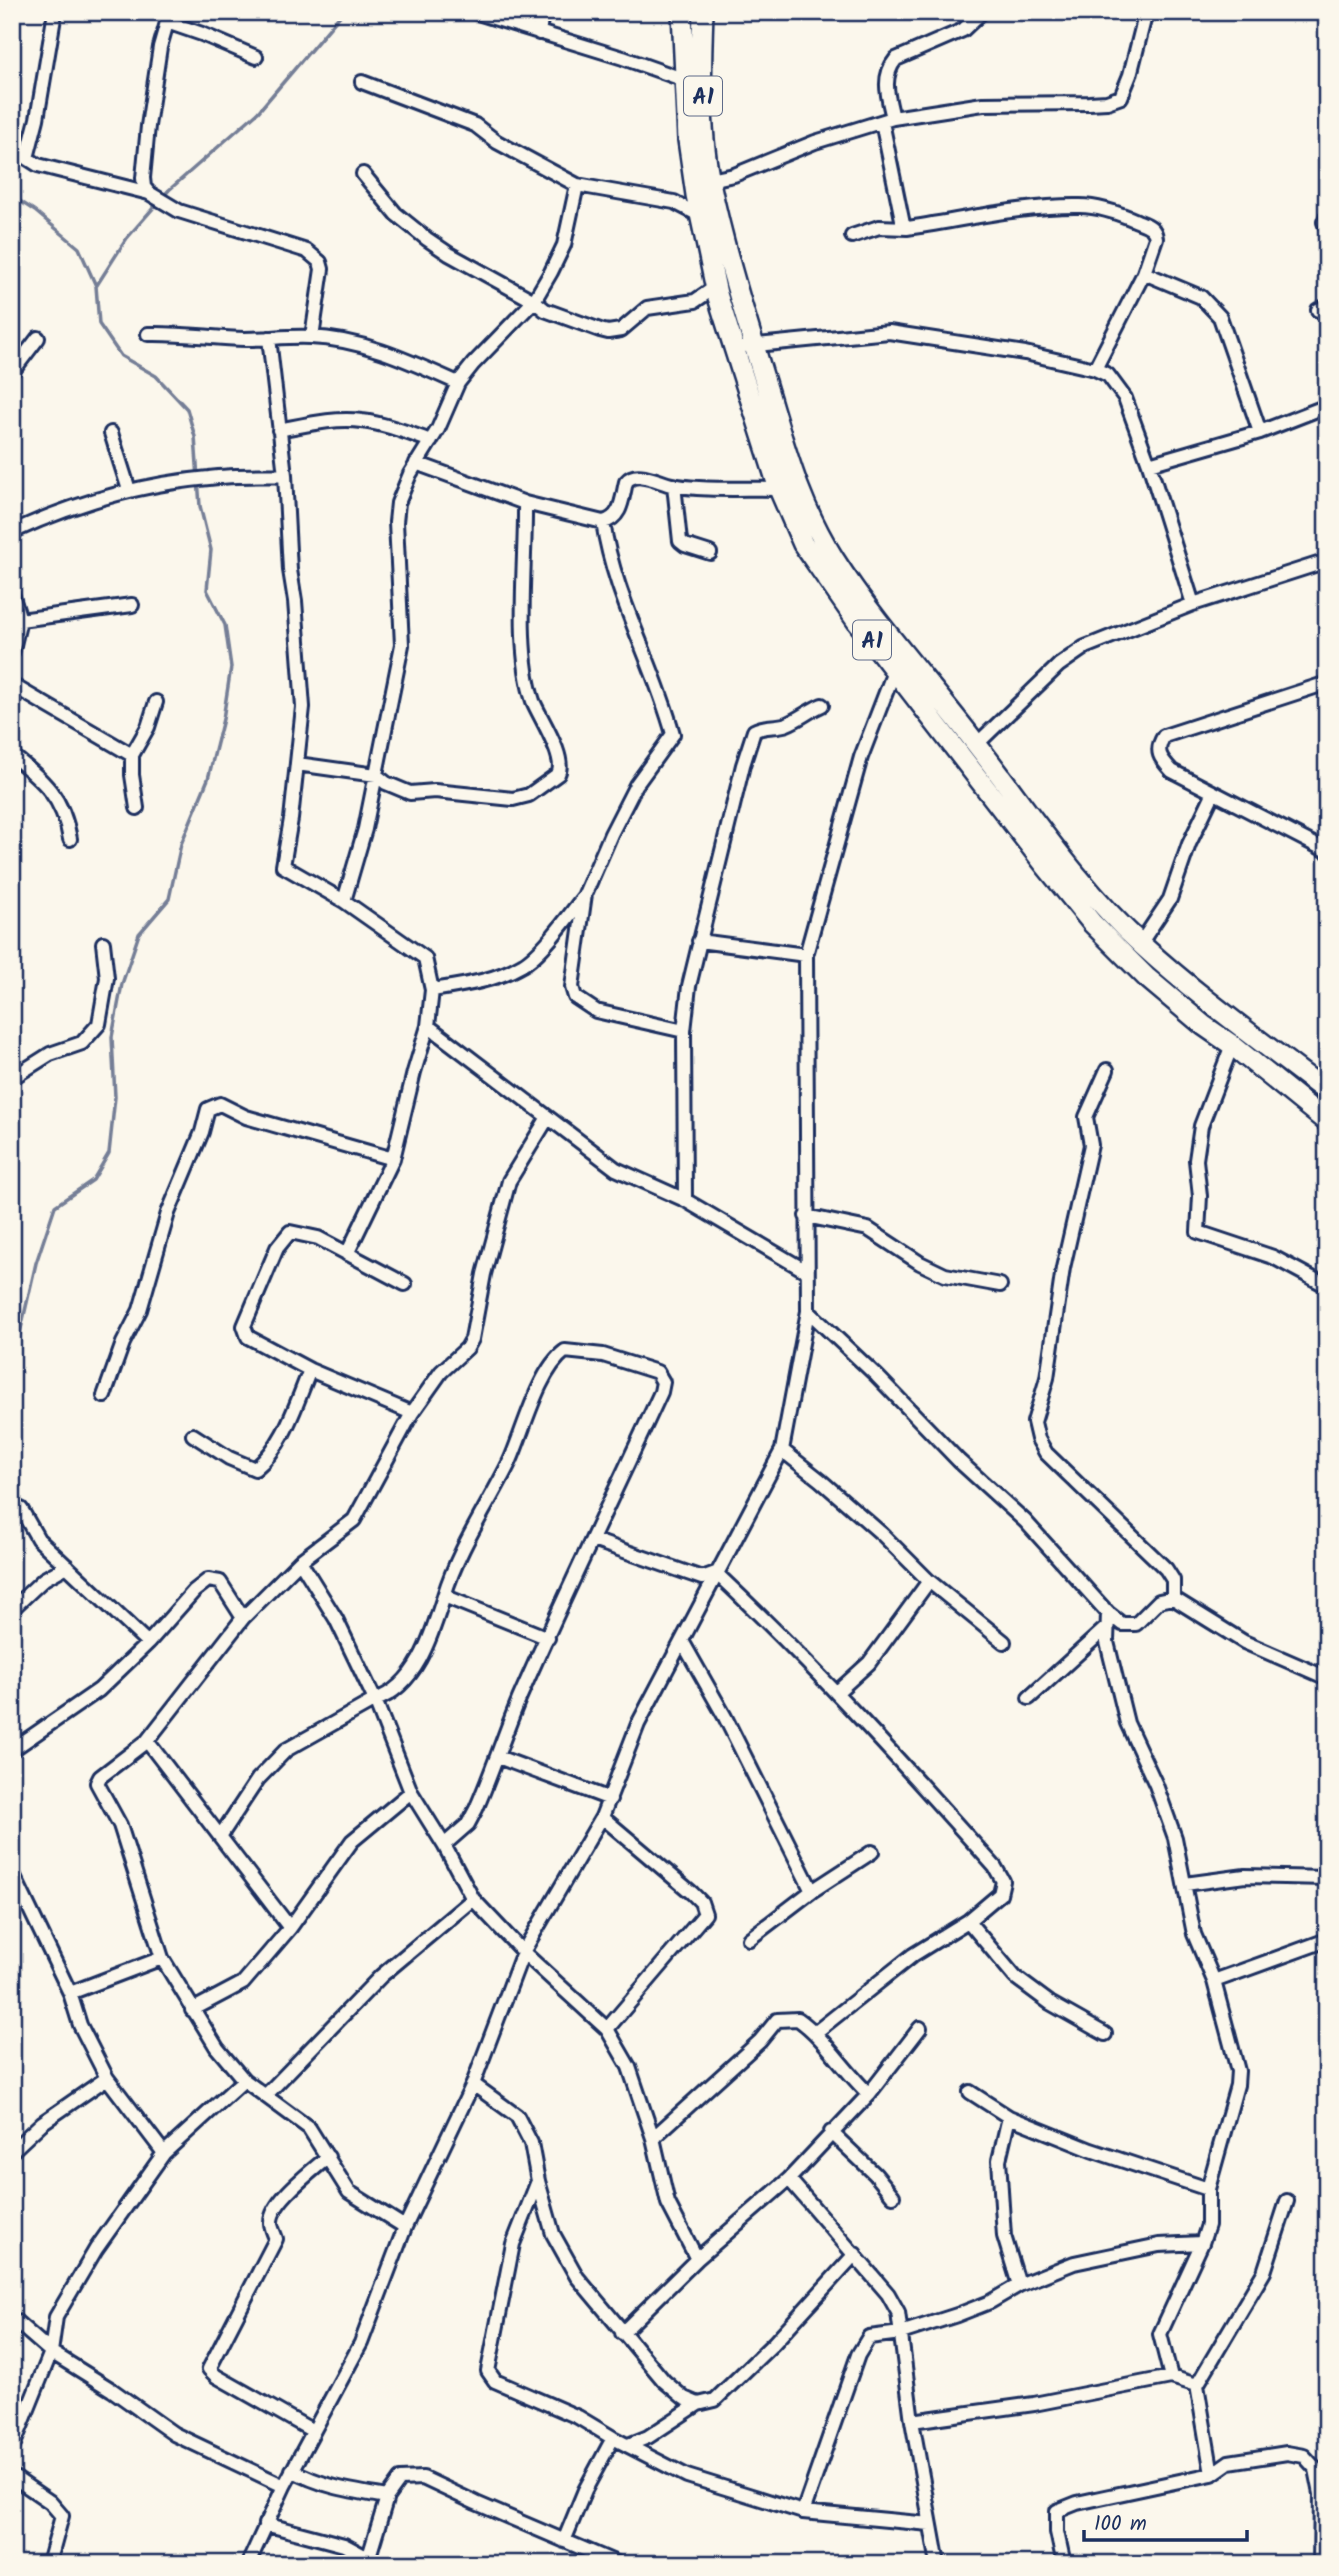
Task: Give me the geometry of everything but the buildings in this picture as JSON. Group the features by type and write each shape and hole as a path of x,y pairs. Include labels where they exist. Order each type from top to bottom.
{"highway":[{"name":"A1","path":"682,12 688,140 696,195 703,217 717,294 744,346 796,484 834,559 1062,859 1140,944 1206,1000 1327,1092"},
{"name":"A1","path":"703,12 701,52 710,180 744,346 779,489 809,554 841,600 1092,923 1146,977 1203,1026 1233,1045 1327,1122"}],"street":[{"path":"55,12 37,119 27,158 38,165 153,196"},
{"path":"474,12 685,80"},
{"path":"539,33 542,12"},
{"path":"907,228 903,224 891,175 886,89 892,63 963,30 982,12"},
{"path":"710,180 734,175 815,142 888,120 983,104 1098,102 1121,97 1130,75 1146,12"},
{"path":"256,57 168,17 153,86 144,187 172,208 300,248 320,262 322,269 312,337"},
{"path":"362,82 475,125 497,142 577,185 674,202 703,217"},
{"path":"363,174 396,214 449,254 534,301 545,310 600,330 621,330 647,308 695,301 714,288 717,294"},
{"path":"344,901 365,829 402,645 396,522 398,503 458,383 472,364 534,301 564,245 577,185"},
{"path":"852,236 879,227 907,228 1035,209 1082,205 1128,217 1151,227 1156,238 1144,273 1095,369"},
{"path":"1327,216 1324,222 1327,228"},
{"path":"1144,273 1200,298 1220,317 1260,432"},
{"path":"744,346 889,332 1025,353 1095,369 1108,375 1125,398 1149,464 1193,604"},
{"path":"148,334 182,333 244,339 312,337 370,347 458,383"},
{"path":"12,372 38,338"},
{"path":"269,338 285,475 290,570 303,707 283,866 344,901 425,958 432,990 428,1026 393,1160 347,1254"},
{"path":"1149,464 1260,432 1327,406"},
{"path":"279,430 317,423 359,420 386,425 431,441"},
{"path":"111,433 129,490"},
{"path":"416,463 525,503 603,522 611,520 620,511 629,478 636,475 674,485 779,489"},
{"path":"12,532 55,512 129,490 211,477 285,475"},
{"path":"674,485 680,541 710,553"},
{"path":"297,764 376,775 386,783 410,793 435,791 513,799 528,794 561,771 527,676 524,630 525,503"},
{"path":"432,990 482,982 524,964 560,927 585,894 636,785 673,734 627,612 607,549 603,522"},
{"path":"977,744 1059,665 1085,647 1193,604 1327,561"},
{"path":"12,594 20,620 12,653"},
{"path":"20,620 132,605"},
{"path":"248,2564 292,2470 361,2343 405,2227 473,2084 523,1952 602,1817 638,1724 782,1450 808,1311 806,955 861,757 895,669"},
{"path":"1327,683 1164,736 1158,745 1159,757 1172,771 1327,851"},
{"path":"12,685 132,755"},
{"path":"136,808 132,755 148,727 156,702"},
{"path":"685,1200 684,1031 688,986 750,737 760,728 775,728 789,723 822,705"},
{"path":"12,755 50,788 66,819 70,839"},
{"path":"1140,944 1170,899 1189,844 1213,794"},
{"path":"585,894 572,987 575,997 596,1011 684,1031"},
{"path":"699,940 806,955"},
{"path":"12,1078 50,1054 82,1043 99,1024 107,978 103,943"},
{"path":"428,1026 616,1170 685,1200 806,1271"},
{"path":"1233,1045 1201,1126 1196,1160 1200,1196 1198,1232 1273,1257 1327,1286"},
{"path":"1107,1070 1086,1117 1091,1145 1063,1268 1047,1378 1034,1422 1038,1439 1046,1453 1166,1569 1173,1580 1173,1598"},
{"path":"104,1396 123,1343 140,1310 168,1213 202,1132 208,1109 220,1104 246,1117 393,1160"},
{"path":"405,2227 349,2192 309,2129 244,2080 217,2048 162,1958 120,1825 97,1783 100,1777 146,1741 243,1618 300,1561 354,1520 412,1413 441,1373 467,1348 472,1339 484,1274 509,1181 547,1119"},
{"path":"806,1216 868,1229 920,1263 945,1275 1000,1285"},
{"path":"405,1284 318,1238 290,1232 277,1248 244,1326 248,1337 310,1370 412,1413"},
{"path":"808,1311 877,1376 959,1461 1026,1521 1108,1613 1122,1624 1136,1624 1159,1601 1173,1598 1244,1642 1327,1678"},
{"path":"220,1836 258,1779 286,1750 388,1695 408,1675 428,1644 453,1567 510,1460 541,1384 560,1356 565,1352 603,1355 657,1372 663,1382 661,1392 518,1701 498,1757 468,1824 444,1845"},
{"path":"193,1435 229,1458 254,1469 267,1459 279,1443 310,1370"},
{"path":"782,1450 883,1535 929,1581 1004,1642"},
{"path":"21,1509 38,1539 148,1643"},
{"path":"593,1540 702,1578 716,1573"},
{"path":"300,1561 336,1619 375,1700 411,1792 473,1899 523,1952 607,2029 629,2067 653,2138 668,2203 697,2259"},
{"path":"12,1608 44,1579 67,1566"},
{"path":"716,1573 778,1631 836,1693 995,1867 1003,1881 1000,1894 968,1921 913,1955 816,2032"},
{"path":"12,1750 99,1690 148,1643 194,1591 208,1580 220,1581 243,1618"},
{"path":"836,1693 869,1663 929,1581"},
{"path":"444,1596 548,1639"},
{"path":"1108,1613 1107,1642 1126,1723 1156,1785 1175,1838 1194,1934 1214,1982 1237,2071 1237,2085 1208,2189 1208,2225 1202,2244 1160,2334 1171,2377"},
{"path":"1028,1698 1107,1627"},
{"path":"682,1641 725,1717 812,1891"},
{"path":"146,1741 290,1928"},
{"path":"498,1757 610,1799"},
{"path":"192,2010 243,1983 290,1928 352,1841 411,1792"},
{"path":"602,1817 692,1893 701,1902 705,1914 607,2029"},
{"path":"749,1939 812,1891 872,1853"},
{"path":"12,1872 70,1993 80,2025 107,2078 164,2153"},
{"path":"1185,1884 1245,1876 1327,1878"},
{"path":"266,2095 380,1976 473,1899"},
{"path":"968,1921 1015,1977 1050,2003 1105,2034"},
{"path":"1214,1982 1327,1940"},
{"path":"70,1993 162,1958"},
{"path":"653,2138 760,2040 777,2020 798,2019 816,2032 849,2076 869,2094"},
{"path":"622,2333 697,2259 789,2179 869,2094 920,2028"},
{"path":"12,2151 42,2123 107,2078"},
{"path":"12,2449 51,2352 56,2317 96,2249 164,2153 244,2080"},
{"path":"473,2084 517,2116 531,2143 538,2181 553,2234 577,2277 664,2381 684,2398 698,2404"},
{"path":"970,2092 1009,2117 1091,2150 1208,2189"},
{"path":"1009,2117 999,2160 1004,2236 1019,2285"},
{"path":"831,2132 875,2174 893,2196"},
{"path":"313,2431 216,2376 209,2369 276,2239 271,2224 274,2209 306,2175 328,2157"},
{"path":"789,2179 855,2254 898,2312 912,2421 938,2564"},
{"path":"538,2181 513,2244 488,2371 495,2381 578,2417 687,2476 803,2512 930,2524"},
{"path":"1212,2474 1197,2385 1264,2272 1287,2201"},
{"path":"803,2512 858,2355 869,2337 901,2333 990,2302 1019,2285 1074,2263 1159,2245 1202,2244"},
{"path":"628,2445 649,2437 698,2404 715,2400 774,2343 855,2254"},
{"path":"12,2318 51,2352 112,2390 174,2434 284,2486"},
{"path":"912,2421 1034,2404 1171,2377 1197,2385"},
{"path":"564,2541 585,2490 613,2438"},
{"path":"1064,2564 1057,2532 1057,2511 1077,2503 1212,2474 1229,2462 1287,2453 1304,2456 1317,2469 1321,2494 1320,2564"},
{"path":"292,2470 325,2486 387,2497"},
{"path":"12,2476 50,2502 62,2516 49,2564"},
{"path":"265,2524 344,2545 367,2561 387,2497 400,2479 423,2478 619,2564"}],"waterway":[{"path":"97,285 127,238 169,190 258,112 343,12"},
{"path":"12,196 35,211 79,248 96,286 99,324 121,356 156,376 187,409 195,437 200,506 211,550 207,590 225,625 231,667 223,719 208,779 181,844 169,899 139,934 122,984 112,1037 115,1097 109,1153 93,1180 55,1206 36,1263 20,1333 12,1352"}]}
